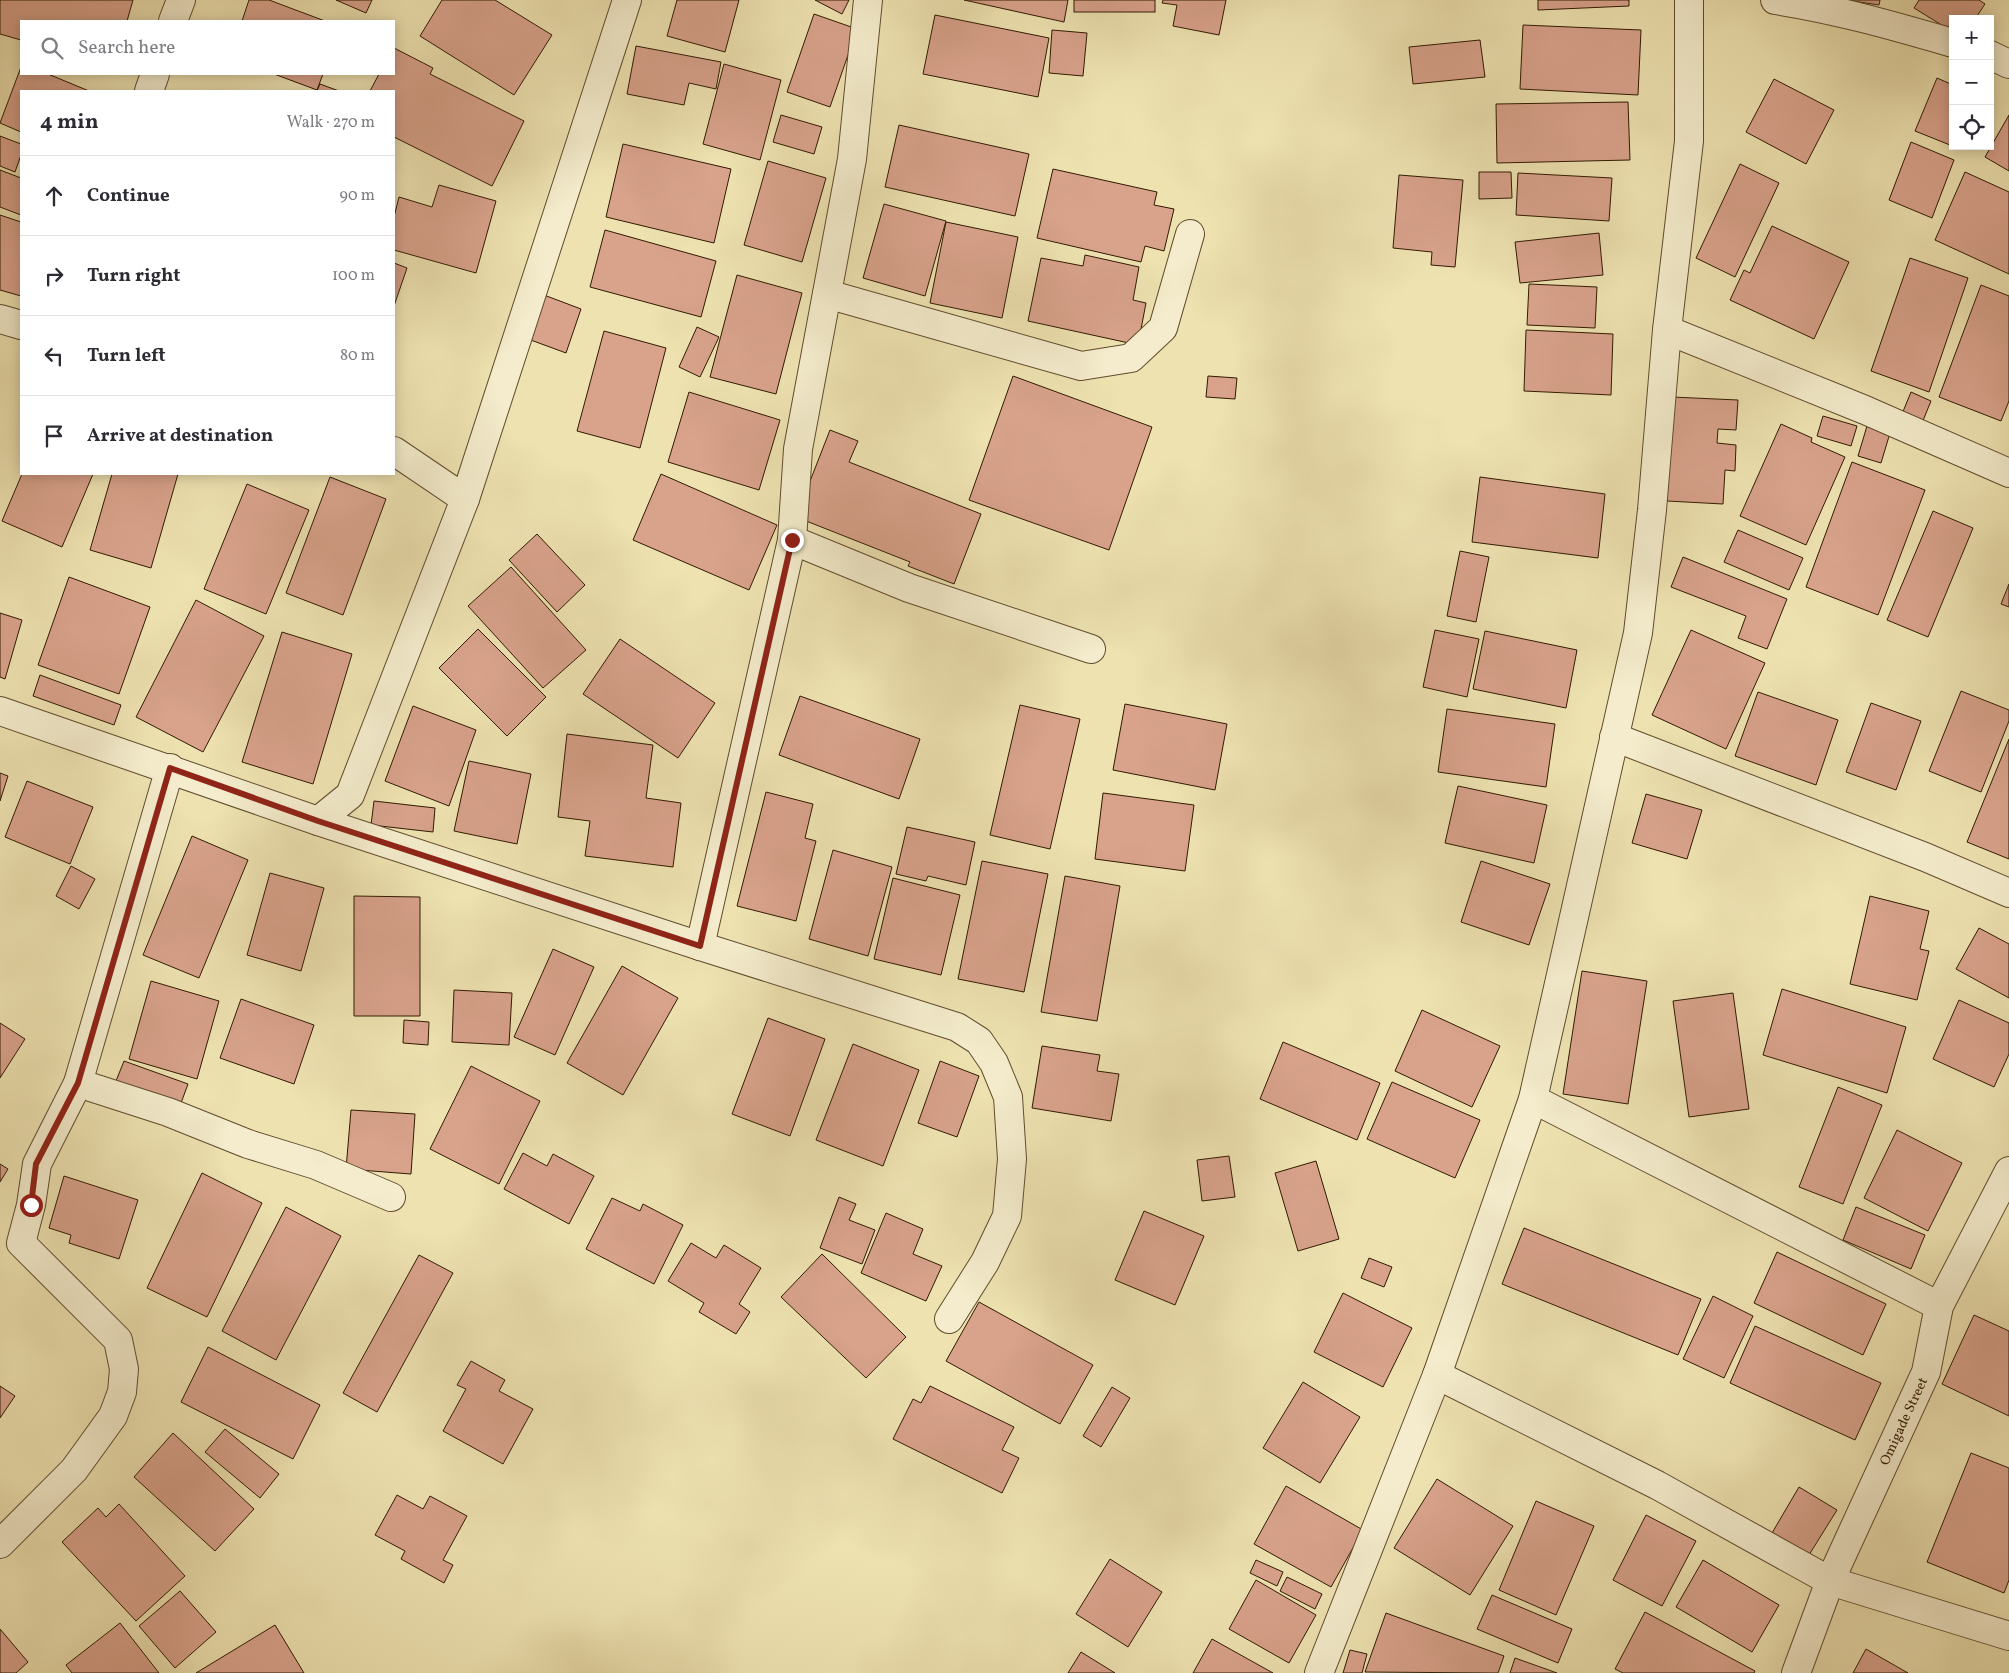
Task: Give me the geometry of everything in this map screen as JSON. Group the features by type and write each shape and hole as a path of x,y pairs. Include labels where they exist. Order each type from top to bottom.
{"street":[{"path":"173,20 180,0"},
{"path":"318,821 350,795 465,499 627,0"},
{"path":"700,946 792,540 798,449 852,159 868,0"},
{"path":"1319,1673 1437,1375 1533,1099 1638,633 1652,510 1667,330 1689,141 1689,0"},
{"path":"1775,0 1798,3 1891,25 1949,42"},
{"path":"1994,57 2009,64"},
{"path":"149,90 155,75"},
{"path":"828,294 1081,366 1131,358 1163,328 1190,234"},
{"path":"0,318 20,325"},
{"path":"1667,330 1865,410 2009,473"},
{"path":"395,452 465,499"},
{"path":"792,540 909,588 1091,649"},
{"path":"0,711 170,768 318,821 700,946 957,1027 979,1041 994,1063 1008,1097 1012,1159 1006,1216 985,1262 949,1319"},
{"path":"1614,737 1925,857 2009,893"},
{"path":"0,1544 74,1470 114,1416 122,1392 124,1369 118,1340 10,1241 31,1205 36,1164 78,1083 170,768"},
{"path":"350,795 362,835"},
{"path":"78,1083 168,1112 248,1144 316,1165 391,1197"},
{"path":"1533,1099 1939,1306"},
{"name":"Omigade Street","path":"1796,1673 1830,1581 1926,1372 1939,1306 2009,1171"},
{"path":"1437,1375 1657,1484 1830,1581 2009,1636"}],"building":[{"path":"0,0 133,0 127,20 20,20 20,40 0,34"},
{"path":"249,0 269,0 322,20 242,20"},
{"path":"336,0 372,0 366,13"},
{"path":"442,0 495,0 552,35 514,95 420,36"},
{"path":"677,0 739,0 725,52 667,36"},
{"path":"815,0 849,0 842,14"},
{"path":"964,0 1068,0 1064,22"},
{"path":"1074,0 1155,0 1155,12 1074,12"},
{"path":"1163,0 1226,0 1219,35 1173,26 1177,5 1162,3"},
{"path":"1538,0 1629,0 1629,6 1538,10"},
{"path":"1846,0 1880,0 1879,5"},
{"path":"1919,0 1979,0 1985,4 1978,15 1949,15 1949,30 1914,8"},
{"path":"814,14 857,29 830,107 787,92"},
{"path":"935,15 1049,38 1038,97 923,74"},
{"path":"1523,25 1641,30 1638,95 1520,89"},
{"path":"1052,30 1087,33 1083,76 1049,73"},
{"path":"1480,40 1485,77 1413,84 1409,47"},
{"path":"636,46 721,62 716,89 689,83 684,105 627,94"},
{"path":"395,49 433,68 430,74 524,121 492,186 395,138 395,90 371,90 378,75 395,75"},
{"path":"724,64 781,80 760,160 703,144"},
{"path":"20,70 20,75 50,75 87,90 20,90 20,132 0,123"},
{"path":"277,75 323,75 317,90"},
{"path":"1937,78 1949,83 1949,145 1915,131"},
{"path":"1774,79 1834,110 1806,164 1746,132"},
{"path":"320,84 336,90 317,90"},
{"path":"1628,102 1630,160 1497,163 1496,104"},
{"path":"781,115 822,127 814,154 773,142"},
{"path":"2009,115 2009,171 1985,157 1989,150 1994,150 1994,141"},
{"path":"899,125 1029,154 1015,216 885,187"},
{"path":"0,136 20,144 20,158 15,172 0,166"},
{"path":"1911,142 1954,160 1932,218 1889,200"},
{"path":"623,144 731,169 714,243 606,217"},
{"path":"768,161 826,178 802,262 744,245"},
{"path":"1740,164 1779,183 1735,277 1696,258"},
{"path":"1053,169 1157,192 1154,205 1174,209 1164,251 1145,246 1141,262 1037,238"},
{"path":"0,170 20,178 20,215 0,207"},
{"path":"1479,172 1511,172 1512,198 1479,199"},
{"path":"1965,172 2009,192 2009,274 1935,240"},
{"path":"1518,173 1612,178 1609,221 1516,215"},
{"path":"1399,175 1463,180 1455,267 1431,265 1432,252 1393,248"},
{"path":"439,185 496,201 476,273 395,250 395,213 399,197 432,207"},
{"path":"884,204 946,221 925,296 863,278"},
{"path":"0,215 20,222 20,296 0,290"},
{"path":"946,222 1018,237 1002,318 930,303"},
{"path":"1772,226 1849,262 1814,339 1730,300 1744,270 1750,273"},
{"path":"605,230 716,261 701,317 590,287"},
{"path":"1599,233 1603,275 1520,283 1515,242"},
{"path":"1085,255 1139,267 1133,300 1146,303 1138,345 1028,321 1041,258 1083,266"},
{"path":"1910,258 1968,278 1929,392 1871,371"},
{"path":"395,263 407,268 395,303"},
{"path":"737,275 802,293 776,394 710,377"},
{"path":"1529,284 1597,287 1595,328 1527,325"},
{"path":"1981,285 2009,296 2009,401 2001,421 1939,397"},
{"path":"544,295 581,309 566,353 528,339"},
{"path":"697,327 719,337 700,377 679,367"},
{"path":"1526,330 1613,334 1611,395 1524,391"},
{"path":"604,331 666,348 640,448 577,431"},
{"path":"1013,376 1152,427 1109,550 969,500"},
{"path":"1208,376 1237,378 1235,399 1206,397"},
{"path":"689,392 780,420 759,490 668,462"},
{"path":"1911,392 1931,401 1922,423 1902,414"},
{"path":"1672,397 1738,400 1736,430 1718,429 1717,443 1736,445 1735,471 1725,470 1723,504 1667,501"},
{"path":"1823,416 1857,426 1851,446 1817,436"},
{"path":"1781,424 1812,438 1811,442 1845,457 1806,545 1740,516"},
{"path":"1867,426 1890,433 1881,463 1858,456"},
{"path":"830,430 858,441 849,462 981,514 954,584 908,566 910,562 796,517"},
{"path":"1852,462 1925,490 1878,615 1806,587"},
{"path":"661,474 777,525 749,590 633,540"},
{"path":"22,475 93,475 62,547 2,521"},
{"path":"112,475 178,475 151,568 90,550"},
{"path":"330,477 386,499 343,615 286,593"},
{"path":"1480,477 1605,494 1598,558 1472,542"},
{"path":"247,484 309,510 266,614 204,589"},
{"path":"1933,511 1973,528 1928,637 1887,620"},
{"path":"1738,530 1803,558 1789,590 1724,562"},
{"path":"537,534 585,585 557,612 509,560"},
{"path":"1460,551 1489,557 1476,622 1447,616"},
{"path":"1683,557 1787,599 1767,649 1738,638 1746,616 1671,587"},
{"path":"511,567 586,650 543,688 468,606"},
{"path":"69,577 150,607 119,694 38,665"},
{"path":"2009,584 2009,607 2001,604"},
{"path":"196,600 264,636 203,752 136,717"},
{"path":"0,613 22,620 5,679 0,677"},
{"path":"478,629 546,697 507,736 439,668"},
{"path":"1435,630 1479,639 1467,697 1423,687"},
{"path":"1691,630 1765,663 1726,749 1652,715"},
{"path":"1485,631 1577,650 1566,708 1473,689"},
{"path":"282,632 352,654 313,784 242,762"},
{"path":"620,639 715,703 678,758 583,694"},
{"path":"40,675 121,705 114,725 33,696"},
{"path":"1961,691 2009,710 2009,721 1981,792 1929,771"},
{"path":"1758,692 1838,720 1816,785 1735,756"},
{"path":"800,696 920,739 899,799 779,755"},
{"path":"1871,703 1921,721 1896,790 1846,772"},
{"path":"1125,704 1227,724 1215,790 1113,770"},
{"path":"1020,705 1080,719 1050,849 990,835"},
{"path":"413,706 476,730 449,806 385,781"},
{"path":"1447,709 1555,724 1546,787 1438,772"},
{"path":"567,734 653,745 646,798 681,803 673,867 585,856 590,821 558,817"},
{"path":"2009,739 2009,859 1967,842"},
{"path":"469,761 531,774 517,844 454,831"},
{"path":"0,773 8,776 0,801"},
{"path":"27,781 93,807 70,864 5,837"},
{"path":"1458,786 1547,805 1534,863 1445,843"},
{"path":"766,792 813,804 805,838 816,841 796,921 737,906"},
{"path":"1103,793 1194,805 1185,871 1095,859"},
{"path":"1646,794 1702,810 1687,859 1632,843"},
{"path":"374,801 435,808 433,832 371,825"},
{"path":"907,827 975,842 966,885 928,876 926,881 896,874"},
{"path":"192,836 248,860 199,978 143,955"},
{"path":"833,850 892,867 868,956 809,939"},
{"path":"982,861 1048,874 1024,992 958,979"},
{"path":"1481,861 1550,884 1529,945 1461,922"},
{"path":"71,866 95,879 79,909 56,896"},
{"path":"270,873 324,888 301,971 247,955"},
{"path":"1065,876 1120,886 1097,1021 1041,1012"},
{"path":"893,878 960,895 941,975 874,959"},
{"path":"354,896 420,897 420,1016 354,1016"},
{"path":"1870,896 1929,911 1920,949 1929,951 1917,1000 1850,984"},
{"path":"1979,928 2009,944 2009,998 1956,969"},
{"path":"553,949 594,967 555,1055 514,1037"},
{"path":"622,966 678,998 623,1095 567,1063"},
{"path":"1582,971 1647,981 1628,1104 1563,1094"},
{"path":"151,981 219,1001 197,1079 129,1059"},
{"path":"1782,989 1906,1027 1887,1093 1763,1055"},
{"path":"454,990 512,993 509,1045 452,1042"},
{"path":"1733,993 1749,1109 1689,1117 1673,1001"},
{"path":"241,999 314,1025 294,1084 220,1058"},
{"path":"1959,1000 2009,1023 2009,1054 1994,1087 1933,1059"},
{"path":"1422,1010 1500,1046 1472,1107 1395,1071"},
{"path":"768,1018 825,1039 790,1136 732,1114"},
{"path":"404,1020 429,1022 428,1045 403,1043"},
{"path":"0,1023 25,1039 0,1078"},
{"path":"1283,1042 1380,1083 1357,1140 1260,1099"},
{"path":"853,1044 919,1070 883,1166 816,1140"},
{"path":"1042,1046 1100,1055 1097,1071 1119,1074 1111,1121 1032,1108"},
{"path":"124,1061 188,1084 177,1114 112,1091"},
{"path":"940,1061 979,1076 957,1137 918,1123"},
{"path":"471,1066 540,1101 499,1184 430,1149"},
{"path":"1392,1082 1480,1120 1455,1178 1367,1139"},
{"path":"1838,1087 1882,1105 1843,1204 1799,1187"},
{"path":"351,1110 415,1114 411,1174 346,1169"},
{"path":"1897,1130 1962,1163 1928,1231 1864,1198"},
{"path":"523,1153 547,1166 553,1154 594,1176 569,1224 504,1189"},
{"path":"1229,1156 1235,1197 1202,1201 1197,1160"},
{"path":"1316,1161 1339,1239 1298,1251 1275,1173"},
{"path":"0,1164 8,1169 0,1182"},
{"path":"202,1173 262,1203 207,1317 147,1288"},
{"path":"64,1176 138,1200 119,1259 69,1243 71,1235 49,1228"},
{"path":"839,1197 856,1204 849,1220 875,1230 862,1264 820,1248"},
{"path":"612,1198 640,1211 643,1204 683,1225 654,1284 586,1249"},
{"path":"286,1207 341,1236 276,1360 222,1331"},
{"path":"1856,1207 1925,1235 1911,1269 1843,1240"},
{"path":"1144,1211 1204,1236 1175,1305 1115,1280"},
{"path":"886,1213 923,1229 913,1254 942,1266 926,1301 861,1273"},
{"path":"1524,1228 1701,1299 1678,1355 1502,1284"},
{"path":"691,1243 716,1258 724,1245 761,1268 739,1304 750,1312 736,1334 699,1312 704,1303 668,1281"},
{"path":"1777,1252 1886,1304 1863,1355 1754,1303"},
{"path":"822,1254 906,1337 866,1378 781,1297"},
{"path":"419,1255 453,1273 377,1412 343,1393"},
{"path":"1369,1258 1392,1267 1384,1287 1361,1278"},
{"path":"1343,1293 1412,1328 1383,1387 1314,1352"},
{"path":"1713,1296 1753,1316 1724,1378 1683,1359"},
{"path":"979,1302 1093,1365 1060,1424 946,1361"},
{"path":"1974,1315 2009,1331 2009,1416 1942,1384"},
{"path":"1755,1326 1881,1383 1855,1440 1730,1383"},
{"path":"208,1347 320,1405 293,1459 181,1402"},
{"path":"471,1361 505,1380 499,1391 533,1409 503,1464 443,1431 466,1389 457,1385"},
{"path":"1303,1382 1360,1417 1320,1483 1263,1448"},
{"path":"0,1386 15,1396 0,1418"},
{"path":"930,1386 1014,1427 1002,1450 1019,1458 1002,1493 893,1439 913,1399 921,1403"},
{"path":"1112,1387 1130,1398 1101,1447 1083,1436"},
{"path":"225,1429 279,1474 260,1498 205,1452"},
{"path":"173,1433 254,1509 215,1551 134,1477"},
{"path":"1971,1453 2009,1468 2009,1580 2004,1593 1927,1562"},
{"path":"1437,1479 1513,1526 1470,1595 1394,1548"},
{"path":"1286,1486 1363,1530 1331,1587 1254,1544"},
{"path":"1799,1487 1837,1510 1809,1555 1772,1533"},
{"path":"397,1495 423,1509 430,1496 467,1516 443,1560 453,1565 444,1583 401,1559 405,1551 375,1535"},
{"path":"1536,1501 1594,1526 1556,1615 1499,1590"},
{"path":"119,1504 185,1576 136,1621 62,1542 98,1508 106,1517"},
{"path":"1646,1515 1696,1541 1662,1606 1613,1580"},
{"path":"1110,1559 1162,1592 1128,1647 1076,1614"},
{"path":"1256,1560 1283,1572 1277,1586 1250,1573"},
{"path":"1703,1560 1779,1605 1752,1652 1676,1607"},
{"path":"1287,1577 1322,1594 1315,1609 1280,1591"},
{"path":"1256,1580 1316,1615 1289,1663 1229,1629"},
{"path":"180,1591 216,1632 175,1668 139,1626"},
{"path":"1492,1595 1572,1629 1558,1663 1477,1629"},
{"path":"1645,1612 1755,1671 1754,1673 1623,1673 1615,1669"},
{"path":"1386,1613 1504,1656 1498,1673 1365,1672"},
{"path":"120,1623 159,1673 72,1673 66,1665"},
{"path":"275,1625 304,1673 196,1673"},
{"path":"0,1629 28,1662 16,1673 0,1673"},
{"path":"1212,1639 1273,1673 1193,1673"},
{"path":"1866,1649 1908,1673 1853,1673"},
{"path":"1350,1650 1367,1654 1362,1673 1343,1673"},
{"path":"1081,1652 1115,1673 1068,1673"},
{"path":"1515,1658 1557,1673 1510,1673"}],"route":[{"path":"31,1205 36,1164 78,1083 170,768 318,821 700,946 792,540"}]}
